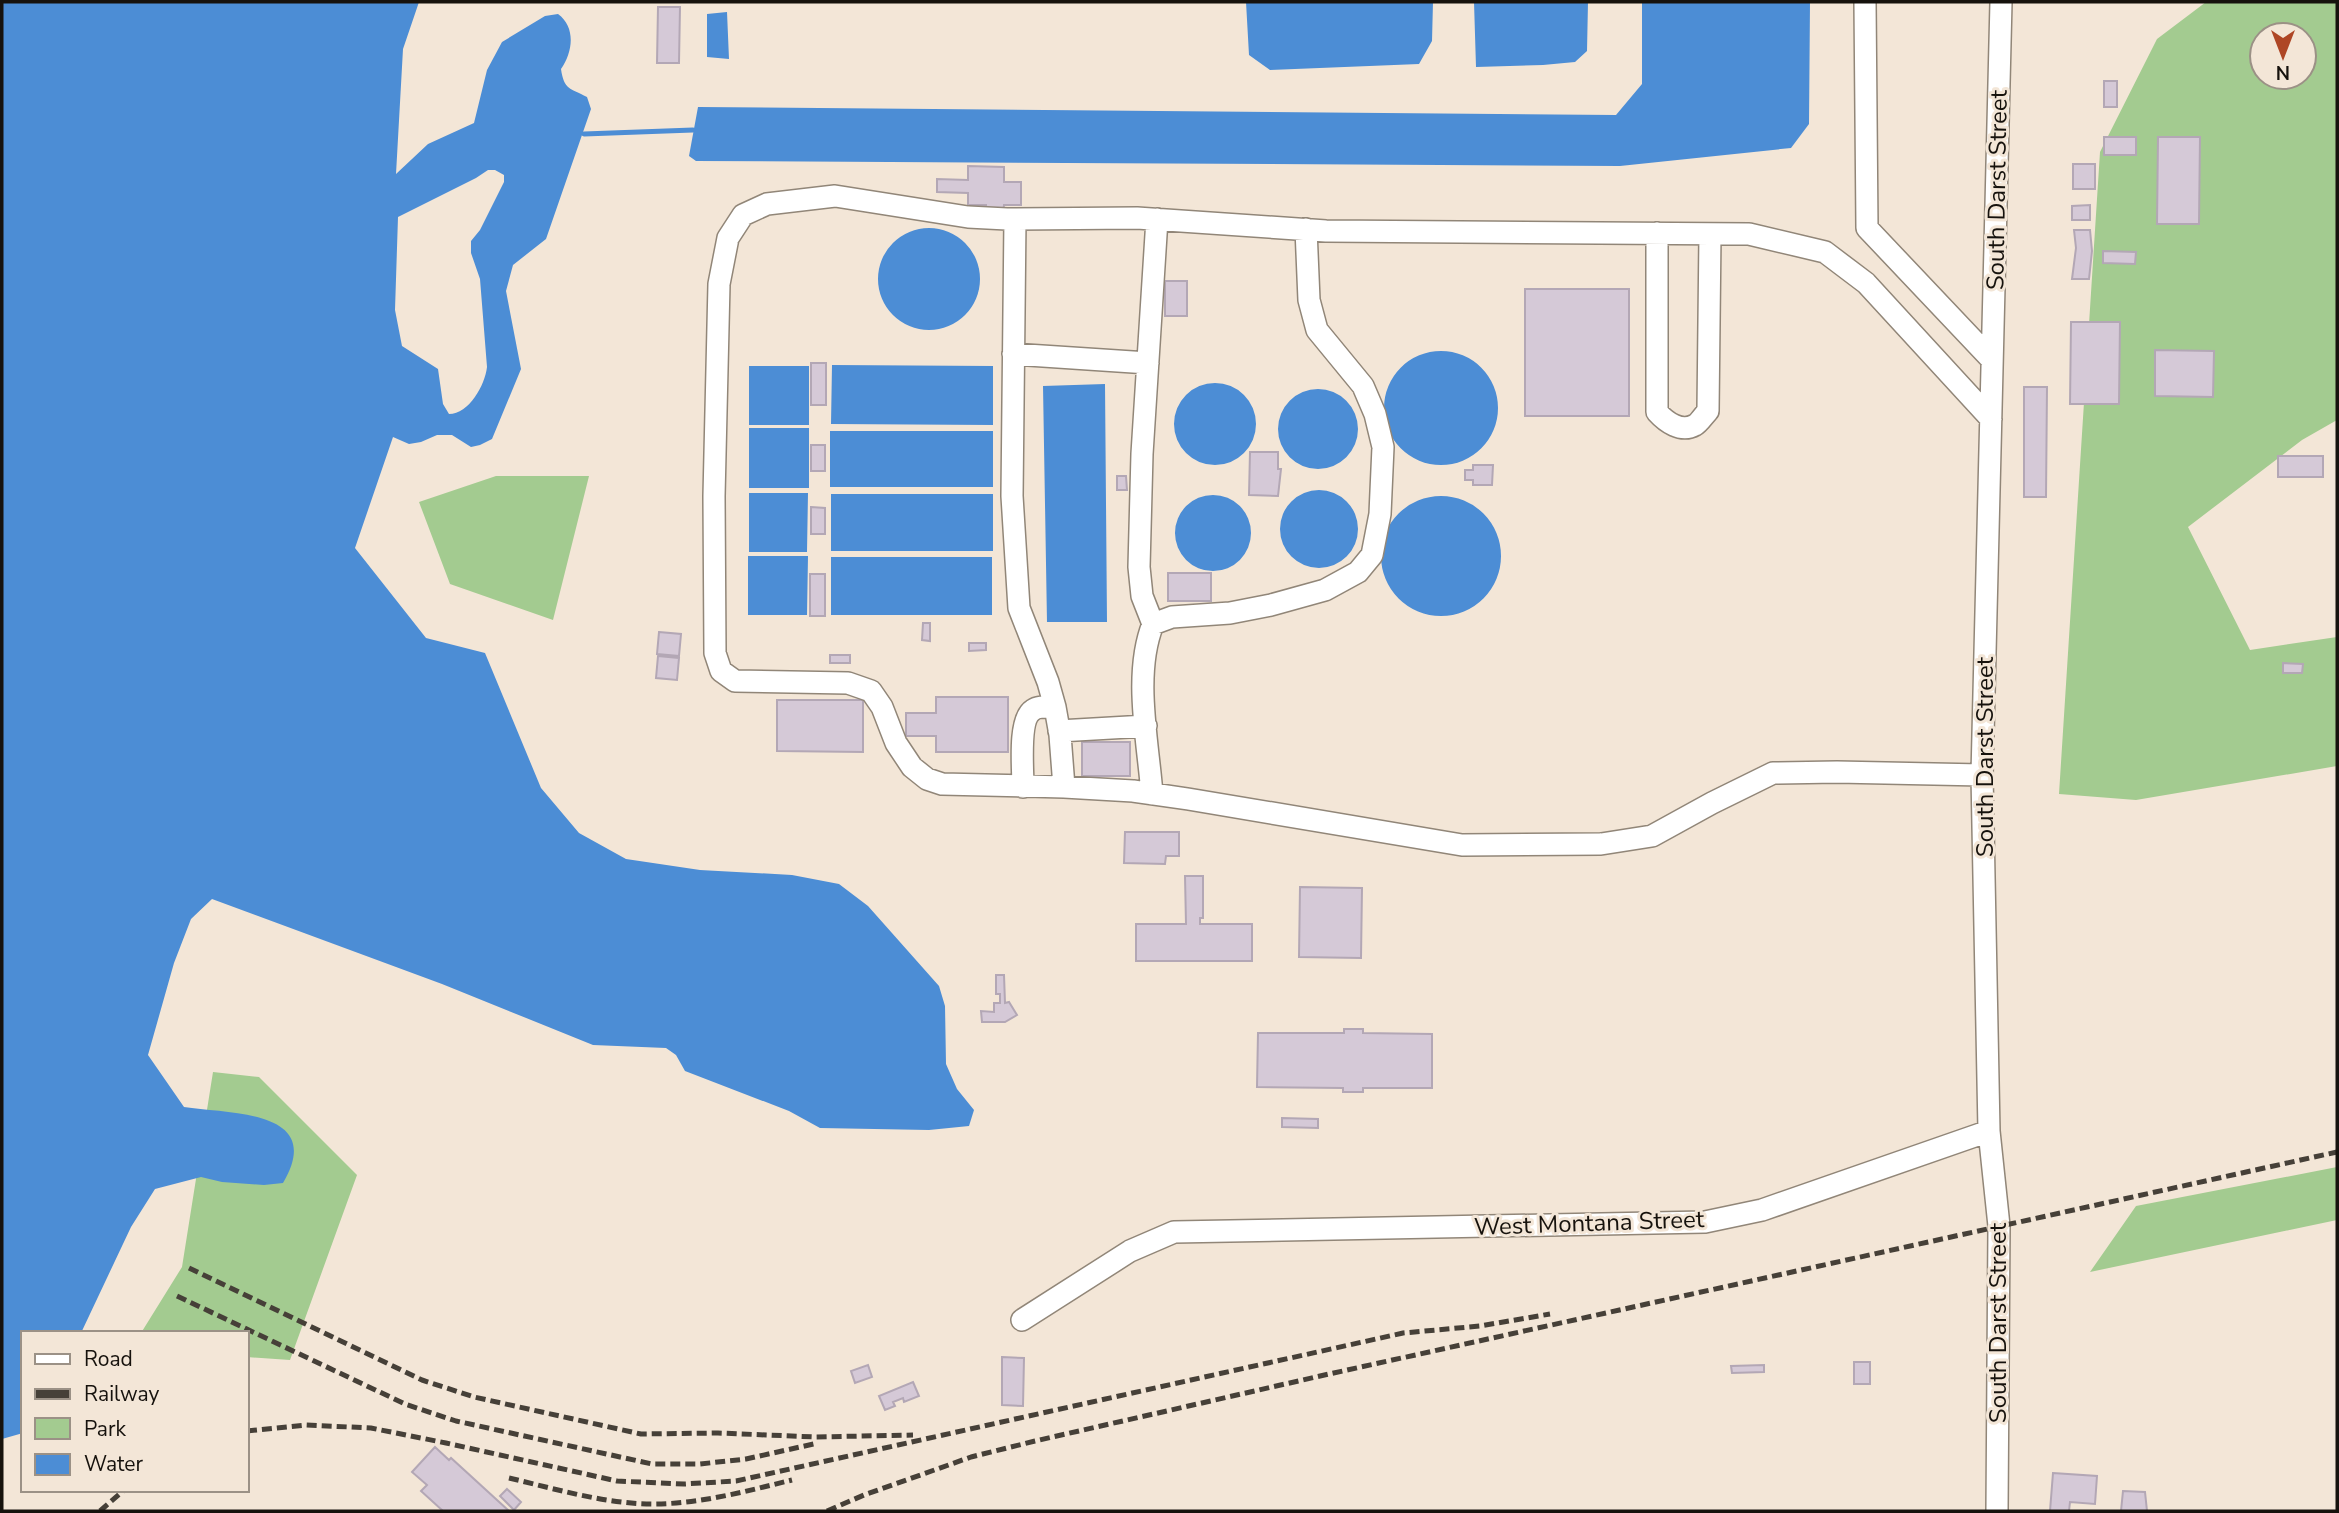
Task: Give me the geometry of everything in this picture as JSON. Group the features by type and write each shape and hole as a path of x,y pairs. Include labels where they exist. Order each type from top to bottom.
{"street":[{"path":"1865,2 1867,228 1993,360"},
{"name":"South Darst Street","path":"1997,1511 1999,1226 1989,1131 1982,775 2001,2"},
{"path":"1982,775 1837,772 1773,774 1652,836 1601,844 1462,845 1152,794 1064,787 942,785 927,779 912,767 896,743 882,707 871,691 848,683 735,681 721,671 715,653 714,496 719,285 728,238 743,215 767,204 835,196 968,217 1015,219 1157,219 1306,229 1749,234 1825,252 1866,283 1991,419"},
{"path":"1015,219 1012,496 1019,608 1055,707 1064,787"},
{"path":"1152,794 1142,671 1145,643 1153,624 1142,596 1139,567 1142,454 1157,219"},
{"path":"1153,624 1172,617 1230,613 1271,605 1325,590 1358,572 1372,555 1380,514 1383,447 1375,414 1363,386 1317,330 1309,300 1306,229"},
{"path":"1657,233 1657,412 1667,423 1682,428 1695,425 1708,411 1710,234"},
{"path":"1013,354 1148,363"},
{"path":"1023,787 1024,728 1027,715 1035,708 1055,707"},
{"path":"1059,731 1146,726"},
{"name":"West Montana Street","path":"1022,1321 1129,1251 1174,1232 1705,1222 1762,1210 1989,1131"}],"green space":[{"path":"2206,2 2337,2 2337,420 2302,440 2188,527 2250,650 2337,637 2337,766 2136,800 2059,794 2100,152 2157,39"},
{"path":"496,476 589,476 553,620 450,584 419,502"},
{"path":"213,1072 259,1077 357,1175 290,1360 248,1357 248,1331 142,1331 182,1267"},
{"path":"2337,1167 2337,1220 2090,1272 2136,1206"}],"water":[{"path":"2,2 419,2 403,49 396,174 428,144 474,123 487,70 502,42 545,16 558,14 568,26 571,40 561,69 564,81 569,88 587,97 591,109 546,239 513,265 506,291 521,369 492,439 471,447 452,435 437,435 409,444 393,437 355,548 426,638 485,653 541,788 579,833 626,859 700,870 792,875 839,884 868,906 939,986 945,1006 946,1064 957,1089 974,1110 969,1126 929,1130 820,1128 789,1111 685,1071 676,1055 666,1048 593,1045 442,984 212,899 191,919 174,963 148,1055 184,1107 267,1120 283,1129 292,1141 293,1159 283,1183 264,1185 222,1182 201,1177 155,1189 131,1227 82,1331 21,1331 21,1434 2,1439","holes":["488,170 504,175 504,182 480,230 471,241 471,253 480,279 487,367 475,397 463,409 449,414 443,404 438,369 402,346 395,310 398,217"]},
{"path":"1246,2 1433,2 1432,41 1419,64 1270,70 1249,55"},
{"path":"1474,2 1588,2 1587,51 1575,62 1476,67"},
{"path":"1642,2 1810,2 1809,124 1791,148 1620,166 696,161 689,156 698,107 1616,115 1642,84"},
{"path":"727,12 729,59 707,57 707,14"},
{"path":"929,228 958,236 972,250 980,279 972,308 958,322 929,330 900,322 886,308 878,279 886,250 900,236"},
{"path":"1441,351 1463,356 1481,368 1493,386 1498,408 1493,430 1481,448 1463,460 1441,465 1419,460 1401,448 1389,430 1384,408 1389,386 1401,368 1419,356"},
{"path":"832,365 993,366 993,425 831,424"},
{"path":"749,366 809,366 809,425 749,425"},
{"path":"1215,383 1231,386 1244,395 1253,408 1256,424 1253,440 1244,453 1231,462 1215,465 1199,462 1186,453 1177,440 1174,424 1177,408 1186,395 1199,386"},
{"path":"1105,384 1107,622 1047,622 1043,386"},
{"path":"1318,389 1333,392 1346,401 1355,414 1358,429 1355,444 1346,457 1333,466 1318,469 1303,466 1290,457 1281,444 1278,429 1281,414 1290,401 1303,392"},
{"path":"749,428 809,428 809,488 749,488"},
{"path":"830,431 993,431 993,487 830,487"},
{"path":"1319,490 1334,493 1346,502 1355,514 1358,529 1355,544 1346,556 1334,565 1319,568 1304,565 1292,556 1283,544 1280,529 1283,514 1292,502 1304,493"},
{"path":"749,493 808,493 807,552 749,552"},
{"path":"831,494 993,494 993,551 831,551"},
{"path":"1213,495 1228,498 1240,506 1248,518 1251,533 1248,548 1240,560 1228,568 1213,571 1198,568 1186,560 1178,548 1175,533 1178,518 1186,506 1198,498"},
{"path":"1441,496 1464,500 1484,513 1497,533 1501,556 1497,579 1484,599 1464,612 1441,616 1418,612 1398,599 1385,579 1381,556 1385,533 1398,513 1418,500"},
{"path":"748,556 808,556 807,615 748,615"},
{"path":"831,557 992,557 992,615 831,615"}],"building":[{"path":"658,7 680,7 679,63 657,63"},
{"path":"2104,81 2117,81 2117,107 2104,107"},
{"path":"2104,137 2136,137 2136,155 2104,155"},
{"path":"2158,137 2200,137 2199,224 2157,224"},
{"path":"2073,164 2095,164 2095,189 2073,189"},
{"path":"968,166 1004,167 1004,182 1021,182 1021,205 1004,205 1003,214 986,214 986,205 968,205 968,193 937,192 937,179 968,180"},
{"path":"2090,205 2090,220 2072,220 2072,206"},
{"path":"2074,230 2090,230 2092,251 2089,279 2072,279 2076,248"},
{"path":"2103,251 2136,252 2135,264 2103,263"},
{"path":"1165,281 1187,281 1187,316 1165,316"},
{"path":"1525,289 1629,289 1629,416 1525,416"},
{"path":"2071,322 2120,322 2119,404 2070,404"},
{"path":"2155,350 2214,351 2213,397 2155,396"},
{"path":"811,363 826,363 826,405 811,405"},
{"path":"2024,387 2047,387 2046,497 2024,497"},
{"path":"811,445 825,445 825,471 811,471"},
{"path":"1250,452 1278,452 1278,469 1281,469 1278,496 1249,495"},
{"path":"2278,456 2323,456 2323,477 2278,477"},
{"path":"1473,465 1493,465 1492,485 1473,485 1473,480 1465,480 1465,470 1473,470"},
{"path":"1117,476 1126,476 1127,490 1117,490"},
{"path":"811,507 825,508 825,534 811,534"},
{"path":"1168,573 1211,573 1211,601 1168,601"},
{"path":"810,574 825,574 825,616 810,616"},
{"path":"923,623 930,623 930,641 922,640"},
{"path":"659,632 681,634 679,656 657,654"},
{"path":"969,643 986,643 986,650 969,651"},
{"path":"830,655 850,655 850,663 830,663"},
{"path":"658,656 679,658 677,680 656,678"},
{"path":"2283,663 2303,664 2302,673 2283,673"},
{"path":"936,697 1008,697 1008,752 936,752 936,736 906,736 906,713 936,713"},
{"path":"777,700 863,700 863,752 777,751"},
{"path":"1082,742 1130,742 1130,776 1082,776"},
{"path":"1125,832 1179,832 1179,856 1166,856 1165,864 1124,863"},
{"path":"1185,876 1203,876 1203,918 1200,918 1200,924 1252,924 1252,961 1136,961 1136,924 1186,924"},
{"path":"1300,887 1362,888 1361,958 1299,957"},
{"path":"996,975 1004,975 1005,1003 1009,1002 1017,1015 1005,1022 982,1022 981,1011 994,1012 994,1003 1000,1003 1000,994 996,994"},
{"path":"1344,1029 1363,1029 1363,1033 1432,1034 1432,1088 1363,1088 1363,1092 1343,1092 1343,1088 1257,1087 1258,1033 1344,1033"},
{"path":"1282,1118 1318,1119 1318,1128 1282,1127"},
{"path":"1002,1357 1024,1358 1023,1406 1002,1405"},
{"path":"1854,1362 1870,1362 1870,1384 1854,1384"},
{"path":"868,1365 872,1377 855,1383 851,1371"},
{"path":"1764,1365 1764,1372 1732,1373 1731,1366"},
{"path":"913,1382 919,1396 904,1402 903,1398 893,1402 895,1406 885,1410 879,1396"},
{"path":"435,1447 449,1460 451,1458 509,1511 443,1511 421,1491 427,1485 412,1472"},
{"path":"2053,1473 2097,1476 2095,1504 2070,1502 2069,1511 2050,1511"},
{"path":"507,1489 521,1502 514,1510 500,1496"},
{"path":"2123,1491 2145,1492 2147,1511 2121,1511"}],"waterway":[{"path":"584,134 693,130"}],"railway":[{"path":"827,1511 971,1457 1035,1441 2337,1152"},
{"path":"189,1268 422,1380 474,1397 641,1434 718,1433 816,1437 913,1435"},
{"path":"177,1296 405,1404 456,1421 652,1464 700,1464 746,1459 818,1443"},
{"path":"248,1431 306,1425 371,1428 617,1481 684,1484 736,1481 1403,1333 1480,1326 1550,1314"},
{"path":"509,1478 599,1499 653,1504 706,1499 792,1480"},
{"path":"100,1511 122,1492"}]}
